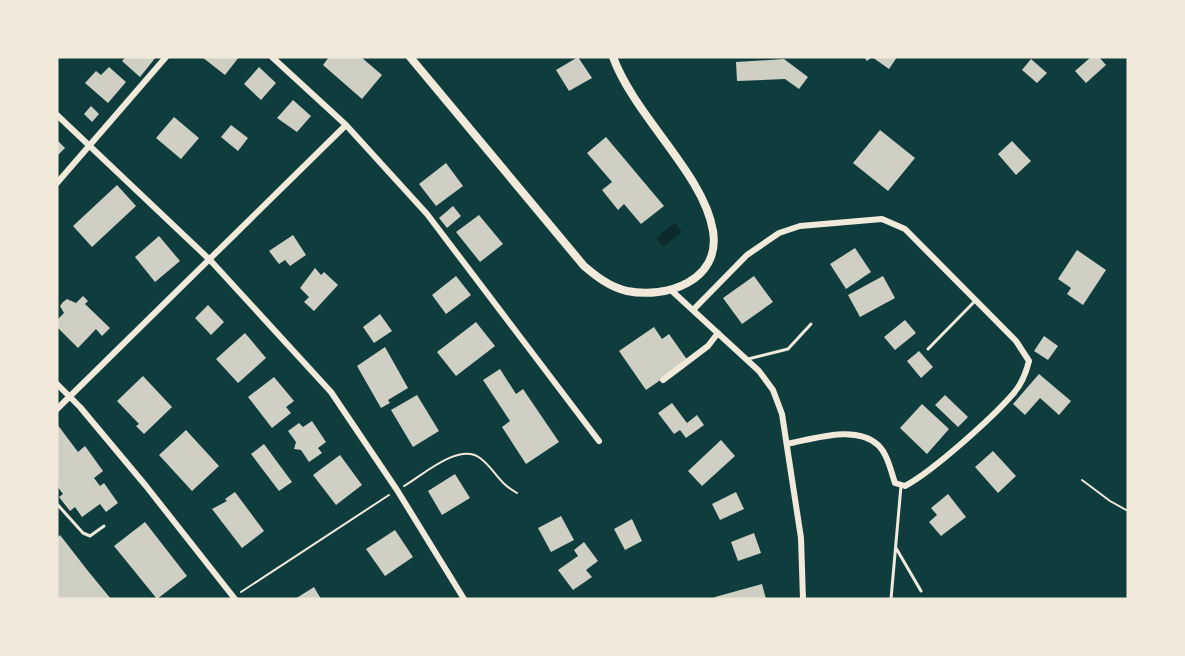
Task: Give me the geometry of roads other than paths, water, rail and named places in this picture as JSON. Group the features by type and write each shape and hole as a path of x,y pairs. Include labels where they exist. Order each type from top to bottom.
{"main road":[{"path":"410,57 584,266 603,282 626,291 653,294 672,291 694,280 706,268 712,253 713,231 707,210 693,183 637,104 613,57"}],"street":[{"path":"57,183 166,57"},
{"path":"272,57 346,125 427,214 599,441"},
{"path":"57,116 210,260 331,392 397,490 464,599"},
{"path":"57,409 346,125"},
{"path":"693,310 747,255 779,233 800,226 882,219 905,229 1025,354 1029,361 1022,382 1013,394 971,434 912,483 901,486 895,483 879,445 867,437 839,434 787,444"},
{"path":"672,291 747,359 773,390 782,414 801,538 803,599"},
{"path":"663,380 693,359 718,333"},
{"path":"57,384 71,397 146,486 233,598"}],"lane":[{"path":"928,349 975,301"},
{"path":"747,359 788,349 812,324"},
{"path":"891,599 901,486"},
{"path":"57,504 83,533 90,536 104,526"},
{"path":"895,546 921,591"}],"water":[{"path":"675,223 682,232 663,247 656,238"}]}
